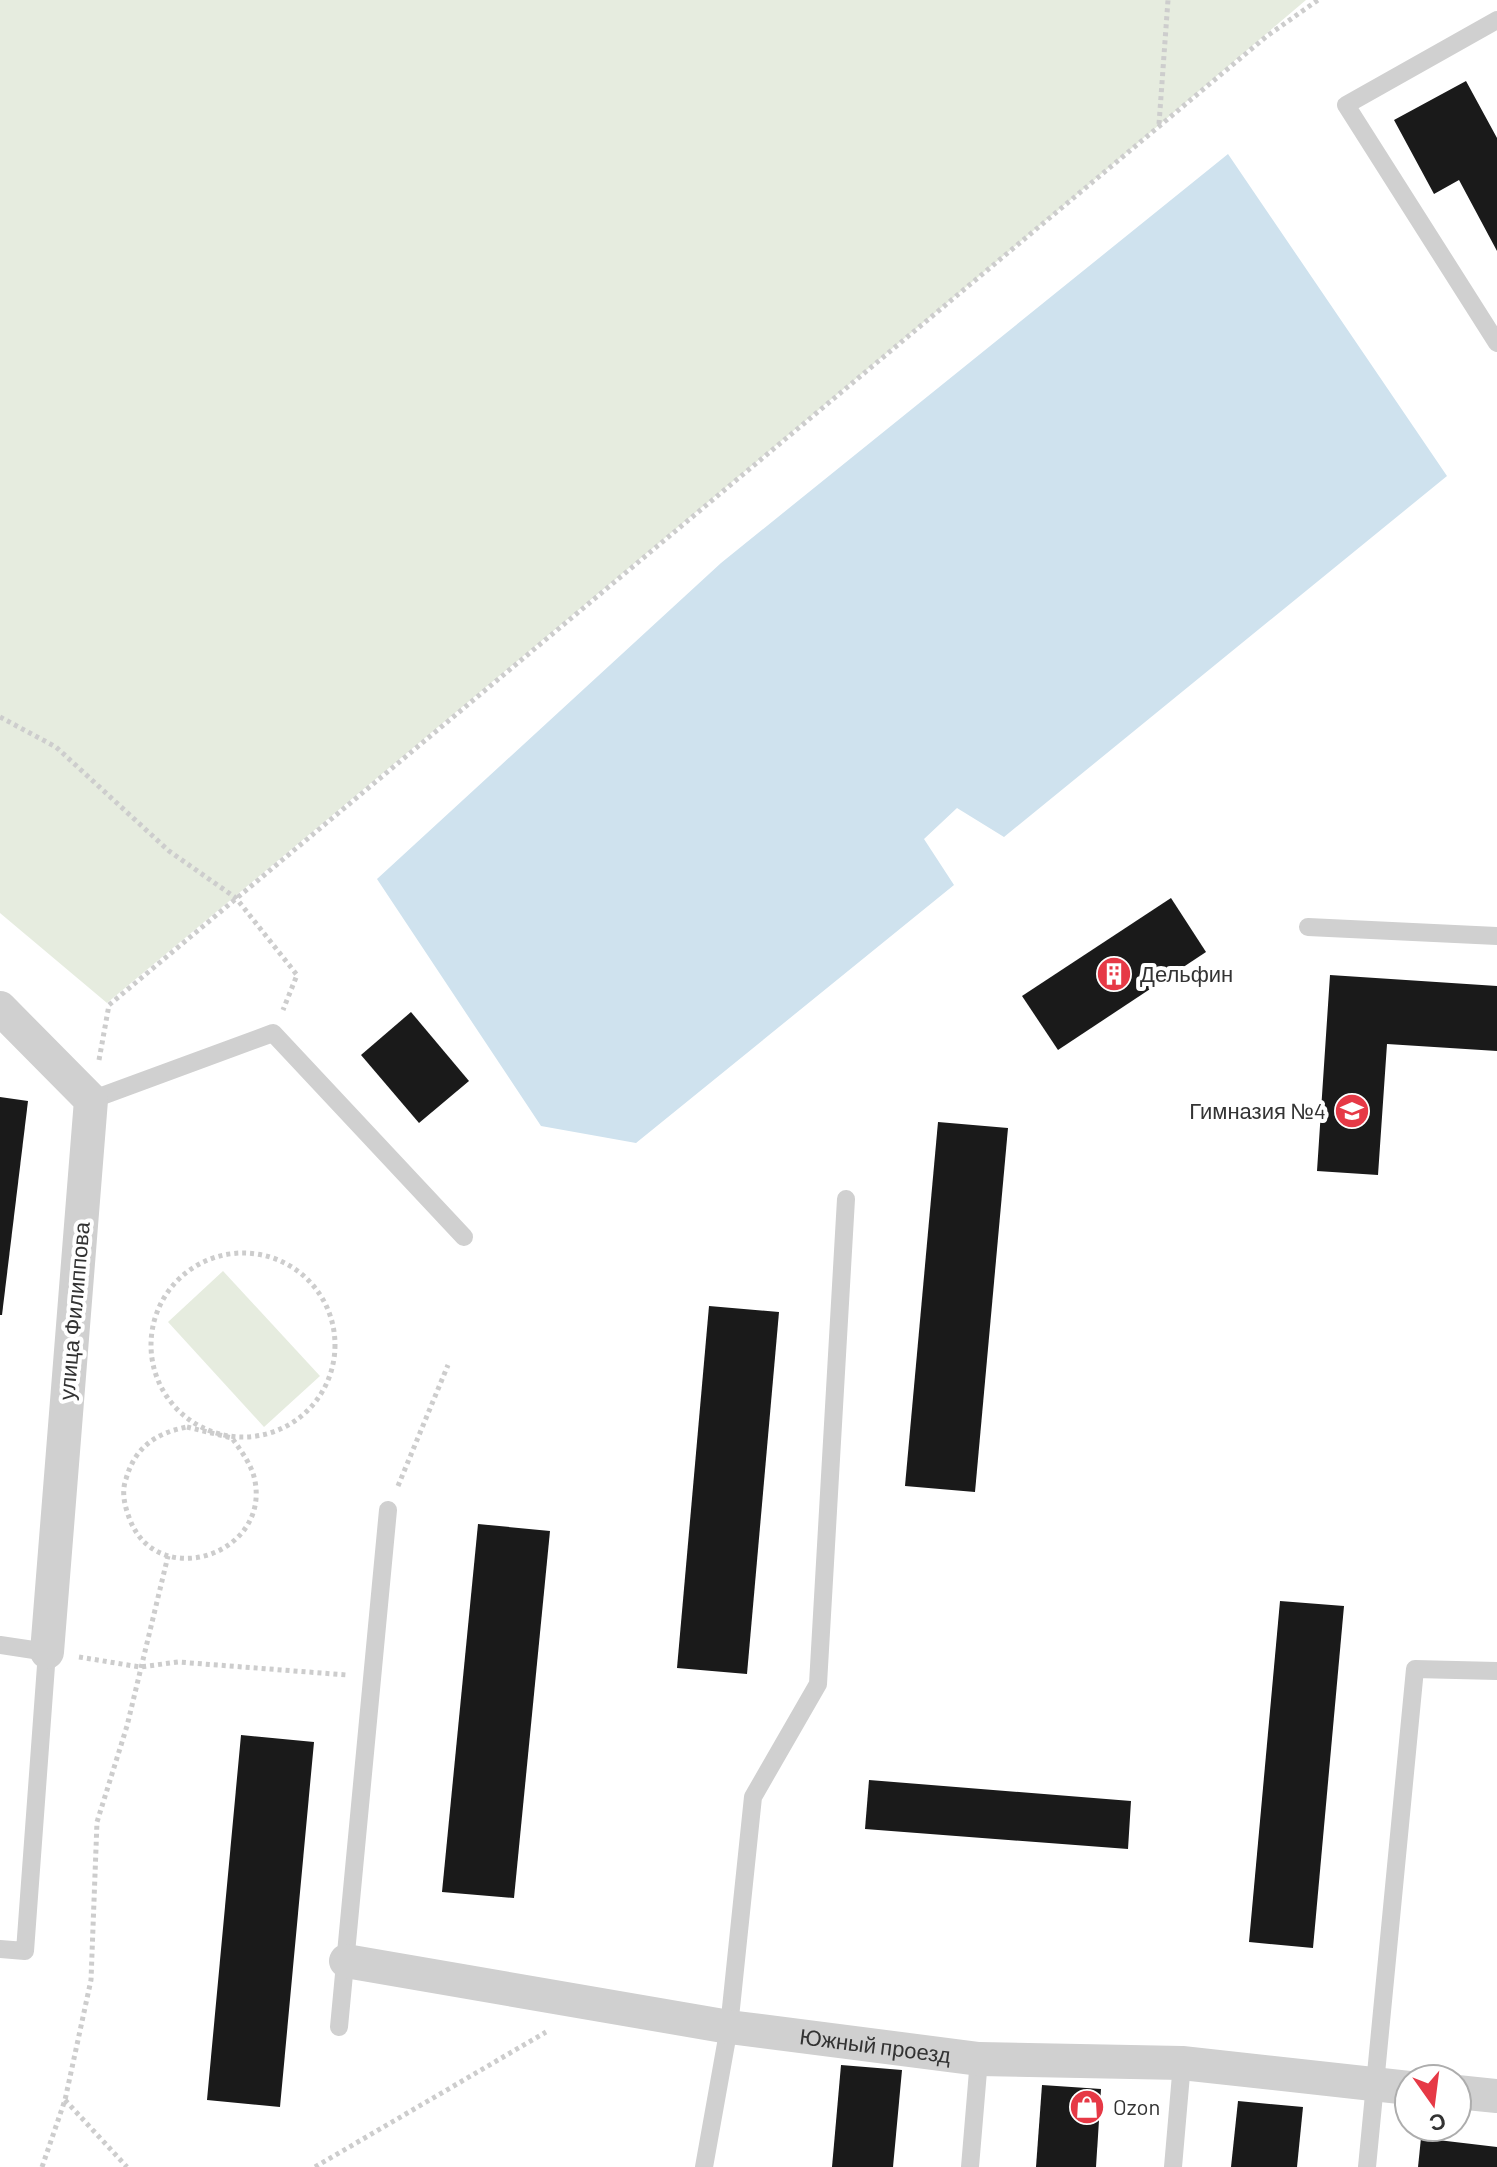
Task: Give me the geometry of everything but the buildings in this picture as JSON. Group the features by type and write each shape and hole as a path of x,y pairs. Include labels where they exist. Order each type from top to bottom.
{"street":[{"path":"0,1008 91,1100"},
{"name":"улица Филиппова","path":"47,1652 91,1100"},
{"name":"Южный проезд","path":"346,1961 729,2027 979,2059 1182,2063 1393,2086"},
{"path":"1473,2094 1497,2096"}],"lane":[{"path":"1497,20 1346,105 1497,343"},
{"path":"1308,927 1497,936"},
{"path":"91,1100 273,1033 464,1237"},
{"path":"704,2167 729,2027 753,1797 818,1684 846,1199"},
{"path":"339,2027 388,1510"},
{"path":"0,1645 47,1652 25,1951 0,1949"},
{"path":"1394,2063 1415,1669 1497,1671"},
{"path":"970,2167 979,2059"},
{"path":"1173,2167 1182,2063"},
{"path":"1367,2167 1393,2086"}],"path":[{"path":"1159,125 1168,0"},
{"path":"91,1100 109,1005 1254,46 1318,0"},
{"path":"0,717 56,747 169,851 236,898 297,975 273,1033"},
{"path":"202,1429 177,1411 159,1387 150,1358 151,1327 162,1298 182,1275 208,1259 238,1252 268,1255 296,1268 318,1290 332,1317 336,1348 330,1378 315,1404 292,1425 263,1436 232,1438 187,1427 165,1432 145,1444 131,1462 124,1483 125,1506 133,1528 148,1545 168,1556 191,1560 214,1555 233,1543 248,1525 255,1503 255,1481 247,1459 232,1438"},
{"path":"388,1510 448,1365"},
{"path":"42,2167 65,2100 91,1980 97,1822 127,1726 168,1556"},
{"path":"47,1652 140,1667 178,1662 372,1677"},
{"path":"315,2167 594,2004"},
{"path":"65,2100 127,2167"}],"shaded area":[{"path":"0,0 1306,0 107,1003 0,913"},
{"path":"223,1271 320,1376 264,1427 168,1322"}],"water":[{"path":"1228,154 1447,476 1004,837 957,808 924,839 954,885 636,1143 541,1126 377,879 721,563"}],"place":[{"name":"Дельфин","path":"1114,974"},
{"name":"Гимназия №4","path":"1352,1111"},
{"name":"Ozon","path":"1087,2107"}]}
